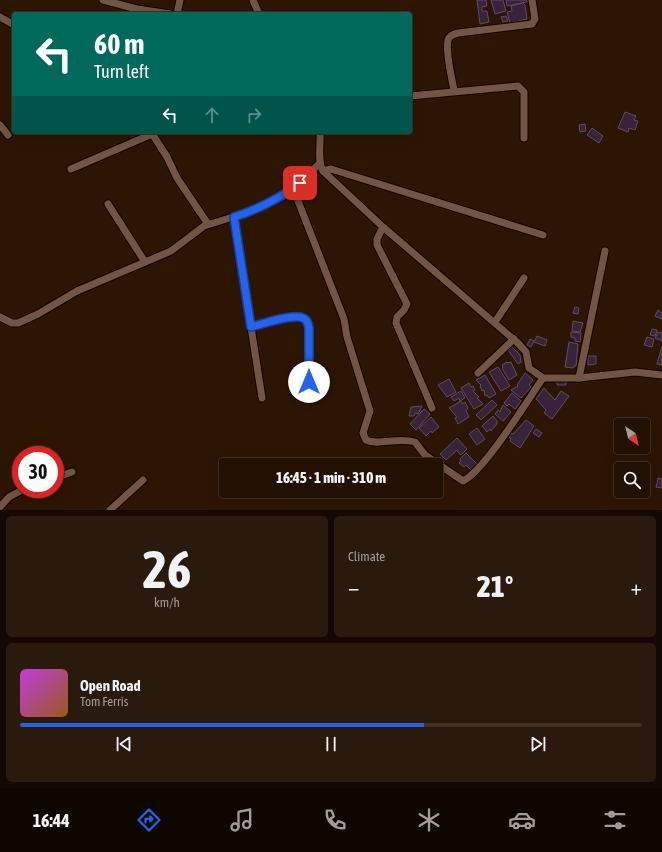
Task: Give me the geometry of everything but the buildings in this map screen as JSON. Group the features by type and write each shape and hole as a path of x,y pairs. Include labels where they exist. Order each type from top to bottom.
{"street":[{"path":"103,0 137,9 157,12"},
{"path":"177,12 180,0"},
{"path":"253,0 258,12"},
{"path":"454,91 448,49 451,36 458,33 532,24 535,19 532,0"},
{"path":"0,17 12,24"},
{"path":"412,96 514,86 521,87 524,92 524,138"},
{"path":"0,125 8,135"},
{"path":"71,169 149,134"},
{"path":"152,134 167,157 181,184 208,224"},
{"path":"0,317 12,323 18,323 38,314 77,291 176,248 208,224 234,217 266,205 293,188 318,164 321,146 320,134"},
{"path":"318,164 323,171 383,227 514,339 526,352 529,368 542,378 579,378 635,372 662,375"},
{"path":"323,171 325,169 331,169 543,235"},
{"path":"293,188 344,320 347,337 370,411 364,433 366,440 374,443 399,439 415,442 425,455 463,480 472,475 496,445 542,378"},
{"path":"108,204 145,262"},
{"path":"234,217 262,398"},
{"path":"383,227 377,239 377,245 407,304 404,310 397,317 396,323 432,408"},
{"path":"579,378 605,251"},
{"path":"495,322 524,278"},
{"path":"251,327 292,316 302,317 307,321 309,328 309,382"},
{"path":"478,373 514,339"},
{"path":"64,475 72,472"},
{"path":"110,510 143,480"},
{"path":"0,507 12,495"}],"route":[{"path":"300,183 282,197 266,205 234,217 251,327 292,316 302,317 307,321 309,328 309,382"}]}
